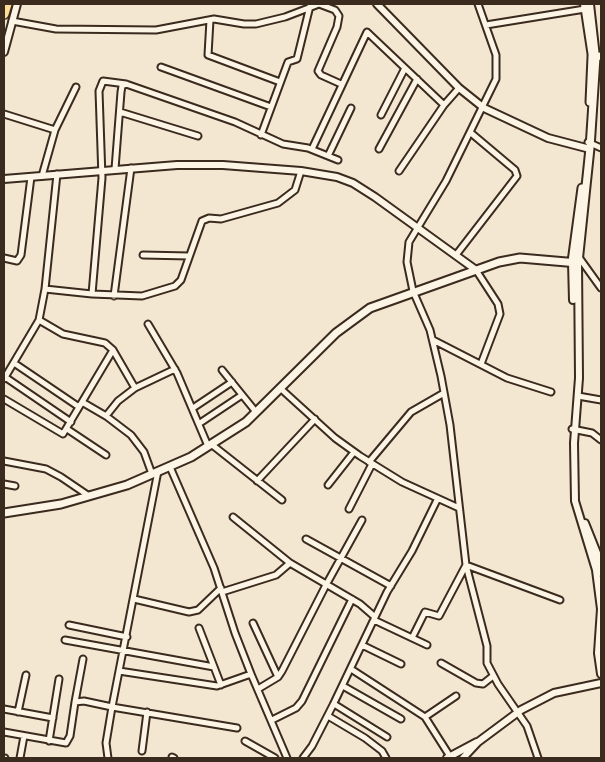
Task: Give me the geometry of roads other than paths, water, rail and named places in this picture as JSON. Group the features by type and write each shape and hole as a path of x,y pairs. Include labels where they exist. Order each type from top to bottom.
{"highway":[{"path":"4,14 5,4"}],"main road":[{"path":"4,513 61,504 127,485 170,466 210,445 246,422 336,333 370,308 476,270 520,258 576,259 597,57"}],"street":[{"path":"4,52 17,4"},
{"path":"12,21 56,29 141,31 170,29 210,20 256,24 285,17 319,4 338,12 337,27 318,71 321,75 341,84"},
{"path":"377,4 459,88 484,108 548,138 601,148"},
{"path":"478,4 496,55 498,66 496,79 484,108 446,181 417,228 407,249 413,291 433,340 444,393 455,465 466,565 487,646 487,663 493,676 531,734 538,758"},
{"path":"261,135 288,62 298,58 310,6"},
{"path":"486,24 586,6 597,57"},
{"path":"210,20 209,56 280,82"},
{"path":"312,149 367,32 444,105"},
{"path":"161,67 272,107"},
{"path":"381,115 405,68"},
{"path":"379,149 417,80"},
{"path":"92,294 102,170 100,86 106,81 126,84 219,116 283,144 312,149 338,160"},
{"path":"115,169 122,86 126,84"},
{"path":"42,176 55,130 76,87"},
{"path":"399,171 444,105 459,88"},
{"path":"328,156 352,108"},
{"path":"120,112 198,136"},
{"path":"4,114 55,130"},
{"path":"456,255 517,176 515,170 471,133"},
{"path":"4,179 177,165 223,165 300,171 337,177 353,183 476,270 498,304 500,314 481,364"},
{"path":"114,296 132,168"},
{"path":"45,289 114,296 148,295 175,286 181,280 202,221 209,218 227,218 278,204 295,190 300,171"},
{"path":"57,174 45,289 38,320 4,378 71,422"},
{"path":"4,258 17,261 21,255 31,177"},
{"path":"143,255 189,256"},
{"path":"576,259 601,288"},
{"path":"574,429 578,396 576,259"},
{"path":"576,259 575,494 576,508 596,570 601,609 598,653 601,674"},
{"path":"38,320 63,334 100,340 113,350 135,388"},
{"path":"148,324 174,369 210,445 282,500"},
{"path":"433,340 507,378 551,392"},
{"path":"4,399 61,434 67,429 113,350"},
{"path":"14,363 80,405 106,416 136,441 155,472 134,599 112,707 106,744 108,758"},
{"path":"106,416 118,401 135,388 174,369"},
{"path":"222,370 256,412"},
{"path":"193,408 232,382"},
{"path":"280,388 354,452 370,463 437,500 459,508"},
{"path":"349,508 370,463 411,412 444,393"},
{"path":"200,423 242,394"},
{"path":"578,396 601,400"},
{"path":"257,481 315,419"},
{"path":"67,429 106,455"},
{"path":"574,429 592,433 601,440"},
{"path":"328,485 354,452"},
{"path":"4,461 46,469 89,496"},
{"path":"170,466 197,526 251,674 287,758"},
{"path":"4,484 15,486"},
{"path":"575,494 597,554 601,574"},
{"path":"302,758 328,716 374,619 412,551 437,500"},
{"path":"233,517 290,563 352,599 374,619 427,645"},
{"path":"258,689 278,677 289,660 326,585 362,520"},
{"path":"306,539 391,586"},
{"path":"134,599 189,612 198,610 221,590 276,575 290,563"},
{"path":"466,565 560,600"},
{"path":"412,638 425,612 439,616 466,565"},
{"path":"272,720 296,708 302,701 352,599"},
{"path":"253,622 278,677"},
{"path":"69,625 127,637"},
{"path":"199,628 221,685"},
{"path":"65,640 214,667"},
{"path":"362,645 401,664"},
{"path":"4,732 59,743 68,742 83,659"},
{"path":"441,663 476,683 484,684 493,676"},
{"path":"351,669 425,717 449,758 478,742 517,713 554,693 601,683"},
{"path":"119,671 195,684 221,685 251,674"},
{"path":"18,712 26,675"},
{"path":"49,741 59,679"},
{"path":"343,686 401,719"},
{"path":"425,717 456,696"},
{"path":"75,702 84,701 236,728"},
{"path":"334,704 387,737"},
{"path":"4,709 53,718"},
{"path":"142,751 147,712"},
{"path":"328,716 370,742 386,758"},
{"path":"20,758 24,736"},
{"path":"245,741 275,758"},
{"path":"463,758 478,742"}]}
